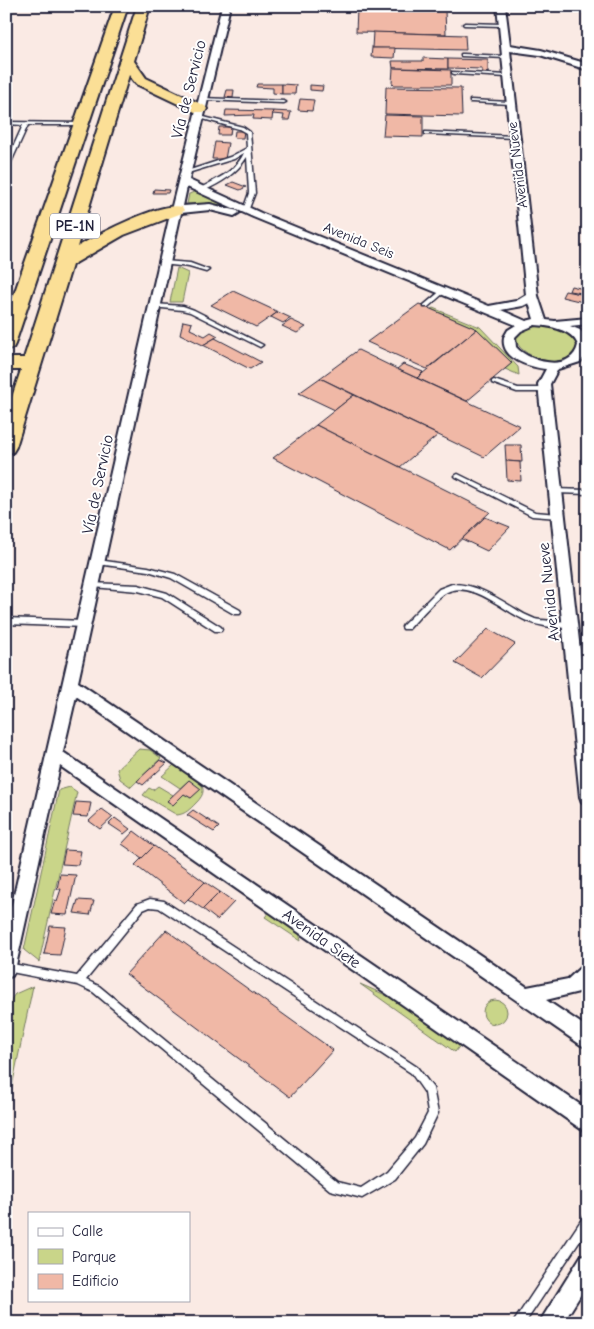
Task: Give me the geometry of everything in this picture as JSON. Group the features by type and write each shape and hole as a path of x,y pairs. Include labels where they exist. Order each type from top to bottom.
{"highway":[{"name":"PE-1N","path":"6,344 122,6"},
{"name":"PE-1N","path":"6,447 144,6"},
{"path":"127,62 141,81 200,108"},
{"path":"64,262 86,247 120,230 176,210"},
{"path":"6,364 32,364"}],"street":[{"name":"Vía de Servicio","path":"7,969 56,755 154,306 226,6"},
{"name":"Avenida Nueve","path":"501,6 532,296 541,322"},
{"path":"505,52 541,53 588,68"},
{"name":"Avenida Seis","path":"185,177 201,190 440,293 472,310 520,326"},
{"name":"Avenida Seis","path":"176,210 200,207 227,210 440,293 487,309 520,326"},
{"path":"472,310 519,304 532,296"},
{"path":"520,326 541,322 558,324 588,321"},
{"path":"528,361 554,365 570,362 584,352 586,341 577,332 558,324"},
{"name":"Avenida Nueve","path":"520,326 510,334 510,348 528,361 544,387 588,797"},
{"path":"570,362 588,365"},
{"path":"544,387 554,365"},
{"path":"71,685 588,1039"},
{"name":"Avenida Siete","path":"56,755 588,1122"},
{"path":"525,996 573,986 588,972"},
{"path":"550,1323 588,1263"}],"lane":[{"path":"465,24 502,25"},
{"path":"462,55 505,52"},
{"path":"454,73 507,76"},
{"path":"472,101 510,103"},
{"path":"200,108 284,102"},
{"path":"200,108 248,132 252,193 246,210"},
{"path":"6,123 82,124"},
{"path":"6,169 26,123"},
{"path":"427,133 514,137"},
{"path":"185,177 232,158 248,149"},
{"path":"201,190 226,178 241,164 248,149"},
{"path":"164,263 190,265 206,270"},
{"path":"426,306 440,293"},
{"path":"154,306 183,308 260,345"},
{"path":"494,382 517,390 544,387"},
{"path":"458,476 534,514 558,516"},
{"path":"555,491 588,492"},
{"path":"98,562 148,569 173,576 237,612"},
{"path":"93,585 131,587 164,595 218,629"},
{"path":"406,627 442,591 448,587 457,586 474,589 534,621 570,625"},
{"path":"6,621 84,624"},
{"path":"7,969 79,981 96,989 334,1186 362,1193 391,1176 419,1141 433,1114 430,1091 414,1070 161,904 150,903 140,907 79,981"},
{"path":"518,1323 588,1220"}],"green space":[{"path":"194,192 234,208 208,204 187,204 189,194"},
{"path":"177,268 188,273 182,302 170,302"},
{"path":"433,308 480,327 518,367 519,375 505,369 512,363 477,329 431,309"},
{"path":"544,325 564,330 572,336 578,345 570,357 557,361 542,360 528,354 519,346 516,337 524,329"},
{"path":"139,749 150,750 161,758 131,787 120,779 117,769"},
{"path":"174,765 193,776 202,785 203,790 201,796 192,807 177,815 143,795 149,788 153,790 158,786 173,795 167,801 184,794 191,798 200,789 189,780 180,788 162,776"},
{"path":"70,787 77,792 39,962 24,950 59,790"},
{"path":"270,911 299,932 301,941 265,917"},
{"path":"360,984 395,999 461,1044 455,1052"},
{"path":"33,986 6,1115 6,1024 12,998 15,994"},
{"path":"495,1000 504,1003 507,1012 504,1021 495,1024 486,1021 483,1012 486,1003"}],"building":[{"path":"357,9 445,11 446,34 356,32"},
{"path":"373,32 465,35 466,50 372,48"},
{"path":"372,48 395,48 394,58 371,57"},
{"path":"423,58 448,59 448,69 393,68 392,61 423,61"},
{"path":"448,59 488,60 488,73 482,72 482,69 448,68"},
{"path":"393,68 451,70 451,85 394,85 392,83"},
{"path":"257,84 282,84 282,94 273,93 273,88 256,87"},
{"path":"282,84 296,85 295,94 282,94"},
{"path":"310,85 323,86 322,91 310,90"},
{"path":"386,87 461,88 462,116 385,114"},
{"path":"227,90 234,90 233,98 225,97"},
{"path":"300,99 314,100 312,111 298,110"},
{"path":"226,110 273,111 272,120 253,119 254,115 225,116"},
{"path":"273,111 291,112 289,120 283,120 284,115 272,114"},
{"path":"385,115 423,116 423,137 383,136"},
{"path":"219,127 231,127 230,135 218,135"},
{"path":"235,131 244,131 243,138 234,138"},
{"path":"215,142 228,143 225,159 212,159"},
{"path":"233,182 246,187 240,190 227,185"},
{"path":"154,189 169,190 168,193 153,193"},
{"path":"571,286 584,289 582,293 569,291"},
{"path":"233,291 278,312 256,327 211,305"},
{"path":"565,291 586,295 583,302 562,297"},
{"path":"419,304 477,329 427,369 367,342"},
{"path":"278,312 291,318 283,323 271,317"},
{"path":"291,320 306,327 297,333 282,326"},
{"path":"183,321 192,323 190,329 205,336 211,332 218,336 203,345 180,334"},
{"path":"477,329 512,363 467,401 417,378"},
{"path":"215,338 261,362 250,369 203,345"},
{"path":"358,350 520,426 484,457 320,378"},
{"path":"403,364 423,372 417,378 397,369"},
{"path":"320,378 354,395 335,410 299,393"},
{"path":"354,395 438,435 400,467 316,425"},
{"path":"316,425 490,512 450,550 273,458"},
{"path":"505,445 521,445 522,462 506,461"},
{"path":"506,461 520,462 521,481 507,480"},
{"path":"485,517 510,527 487,551 462,539"},
{"path":"488,629 515,644 482,678 455,663"},
{"path":"160,760 167,763 143,785 137,781"},
{"path":"189,780 201,789 191,798 184,794 173,805 167,801"},
{"path":"76,802 91,803 88,817 73,816"},
{"path":"102,809 113,817 100,829 89,821"},
{"path":"193,810 219,827 214,832 187,815"},
{"path":"115,818 130,829 124,834 109,824"},
{"path":"134,831 154,846 142,858 122,844"},
{"path":"154,846 205,882 184,903 135,865"},
{"path":"65,850 81,851 78,865 62,864"},
{"path":"60,874 76,875 67,915 51,914 61,889 57,889"},
{"path":"205,882 220,892 203,909 188,899"},
{"path":"220,892 234,902 217,920 203,909"},
{"path":"78,900 94,901 90,915 74,913"},
{"path":"50,926 66,927 60,955 44,954"},
{"path":"166,930 333,1050 290,1097 126,974"}]}
